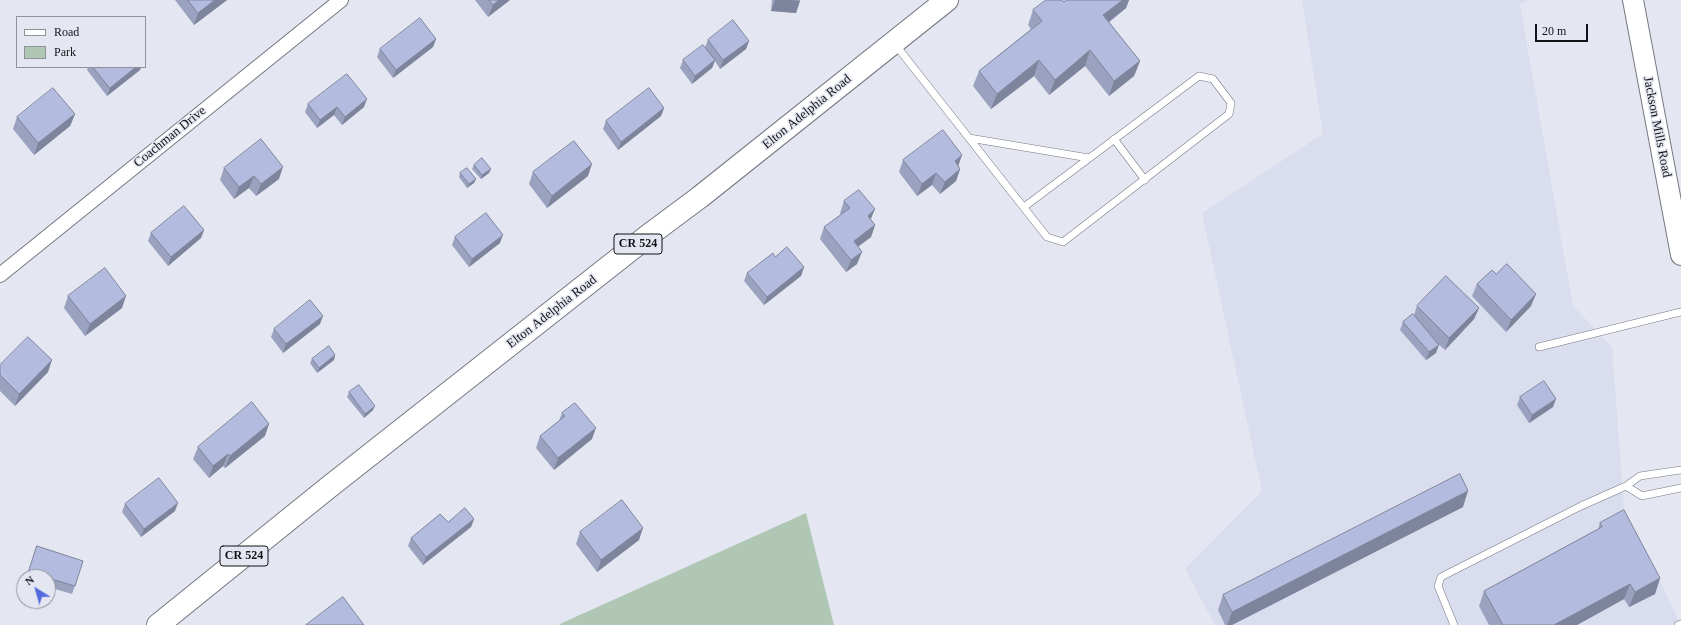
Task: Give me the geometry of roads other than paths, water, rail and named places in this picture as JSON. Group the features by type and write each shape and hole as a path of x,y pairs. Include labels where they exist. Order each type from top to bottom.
{"main road":[{"name":"Jackson Mills Road","path":"1633,0 1681,254"},
{"name":"Elton Adelphia Road","path":"158,625 336,482 653,232 700,197 893,42 938,3"}],"street":[{"name":"Coachman Drive","path":"0,275 341,0"}],"lane":[{"path":"893,42 1047,237 1063,242 1229,114 1231,103 1213,79 1199,76 1024,207"},
{"path":"969,138 1089,158"},
{"path":"1114,140 1144,180"},
{"path":"1539,347 1681,312"},
{"path":"1454,625 1438,586 1441,577 1581,506 1626,486 1640,476 1681,470"},
{"path":"1626,486 1642,496 1681,488"}]}
